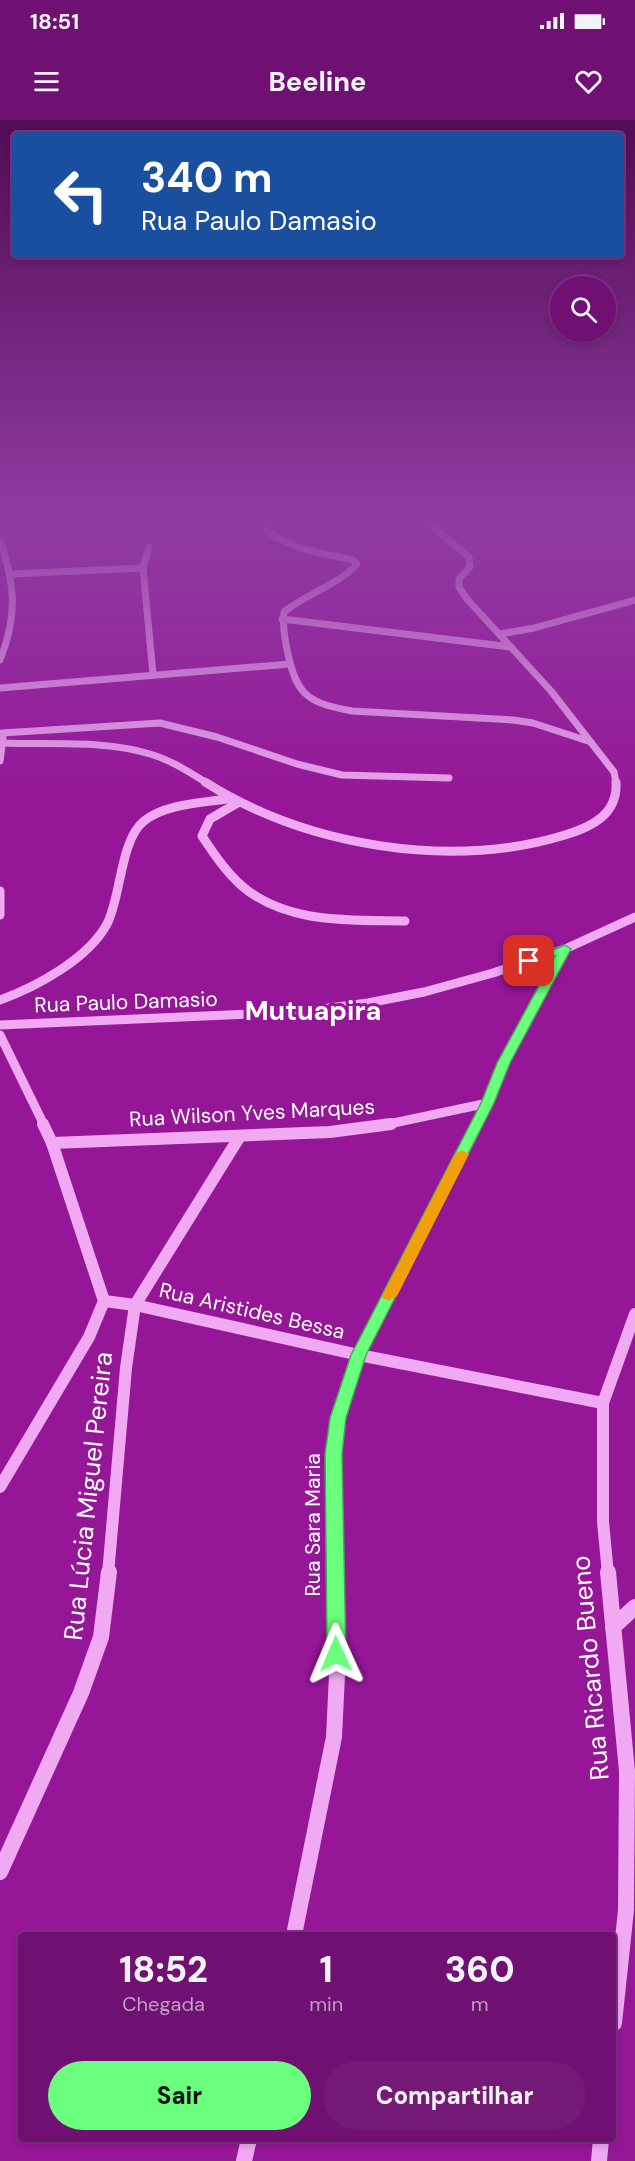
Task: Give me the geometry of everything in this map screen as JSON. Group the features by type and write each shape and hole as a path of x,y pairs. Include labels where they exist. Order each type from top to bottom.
{"street":[{"path":"0,660 12,617"},
{"path":"148,617 153,674"},
{"path":"4,743 104,748 147,753 186,769 236,800 293,824 392,847 439,852 487,852 555,840 591,827 606,815 615,802 617,786 614,772 592,742 484,617"},
{"path":"500,634 573,617"},
{"path":"511,647 282,619 290,664 298,689 334,708 409,715 513,720 533,723 592,742"},
{"path":"0,688 290,664"},
{"path":"0,761 4,743 1,731 160,723 217,737 297,764 342,775 449,778"},
{"path":"236,800 211,818 202,829 201,836 231,877 255,898 274,908 294,914 346,920 405,921"},
{"path":"0,1000 33,985 76,958 102,933 108,923 132,838 140,824 151,816 165,812 236,800"},
{"path":"0,891 0,915"},
{"name":"Rua Paulo Damasio","path":"0,1025 297,1012 357,1004 424,992 482,976 565,949 635,917"},
{"name":"Rua Sara Maria","path":"295,1932 334,1737 337,1675 333,1454 338,1418 359,1355 488,1103 504,1063 565,949"},
{"path":"0,1035 52,1143 104,1301 89,1336 0,1487"},
{"name":"Rua Wilson Yves Marques","path":"52,1143 240,1136 376,1127 488,1103"},
{"name":"Rua Lúcia Miguel Pereira","path":"0,1872 81,1693 101,1637 126,1368 135,1305 240,1136"},
{"name":"Rua Aristides Bessa","path":"104,1301 135,1305 359,1355 603,1403"},
{"name":"Rua Ricardo Bueno","path":"616,2004 626,1910 627,1771 603,1522 603,1403 635,1314"},
{"path":"613,1627 635,1608"},
{"path":"244,2161 248,2142"},
{"path":"599,2161 601,2142"}],"slow traffic":[{"path":"389,1296 462,1154"}],"district":[{"name":"Mutuapira","path":"313,1010"}],"route":[{"path":"336,1654 333,1454 338,1418 359,1355 488,1103 504,1063 565,949 529,961"}]}
